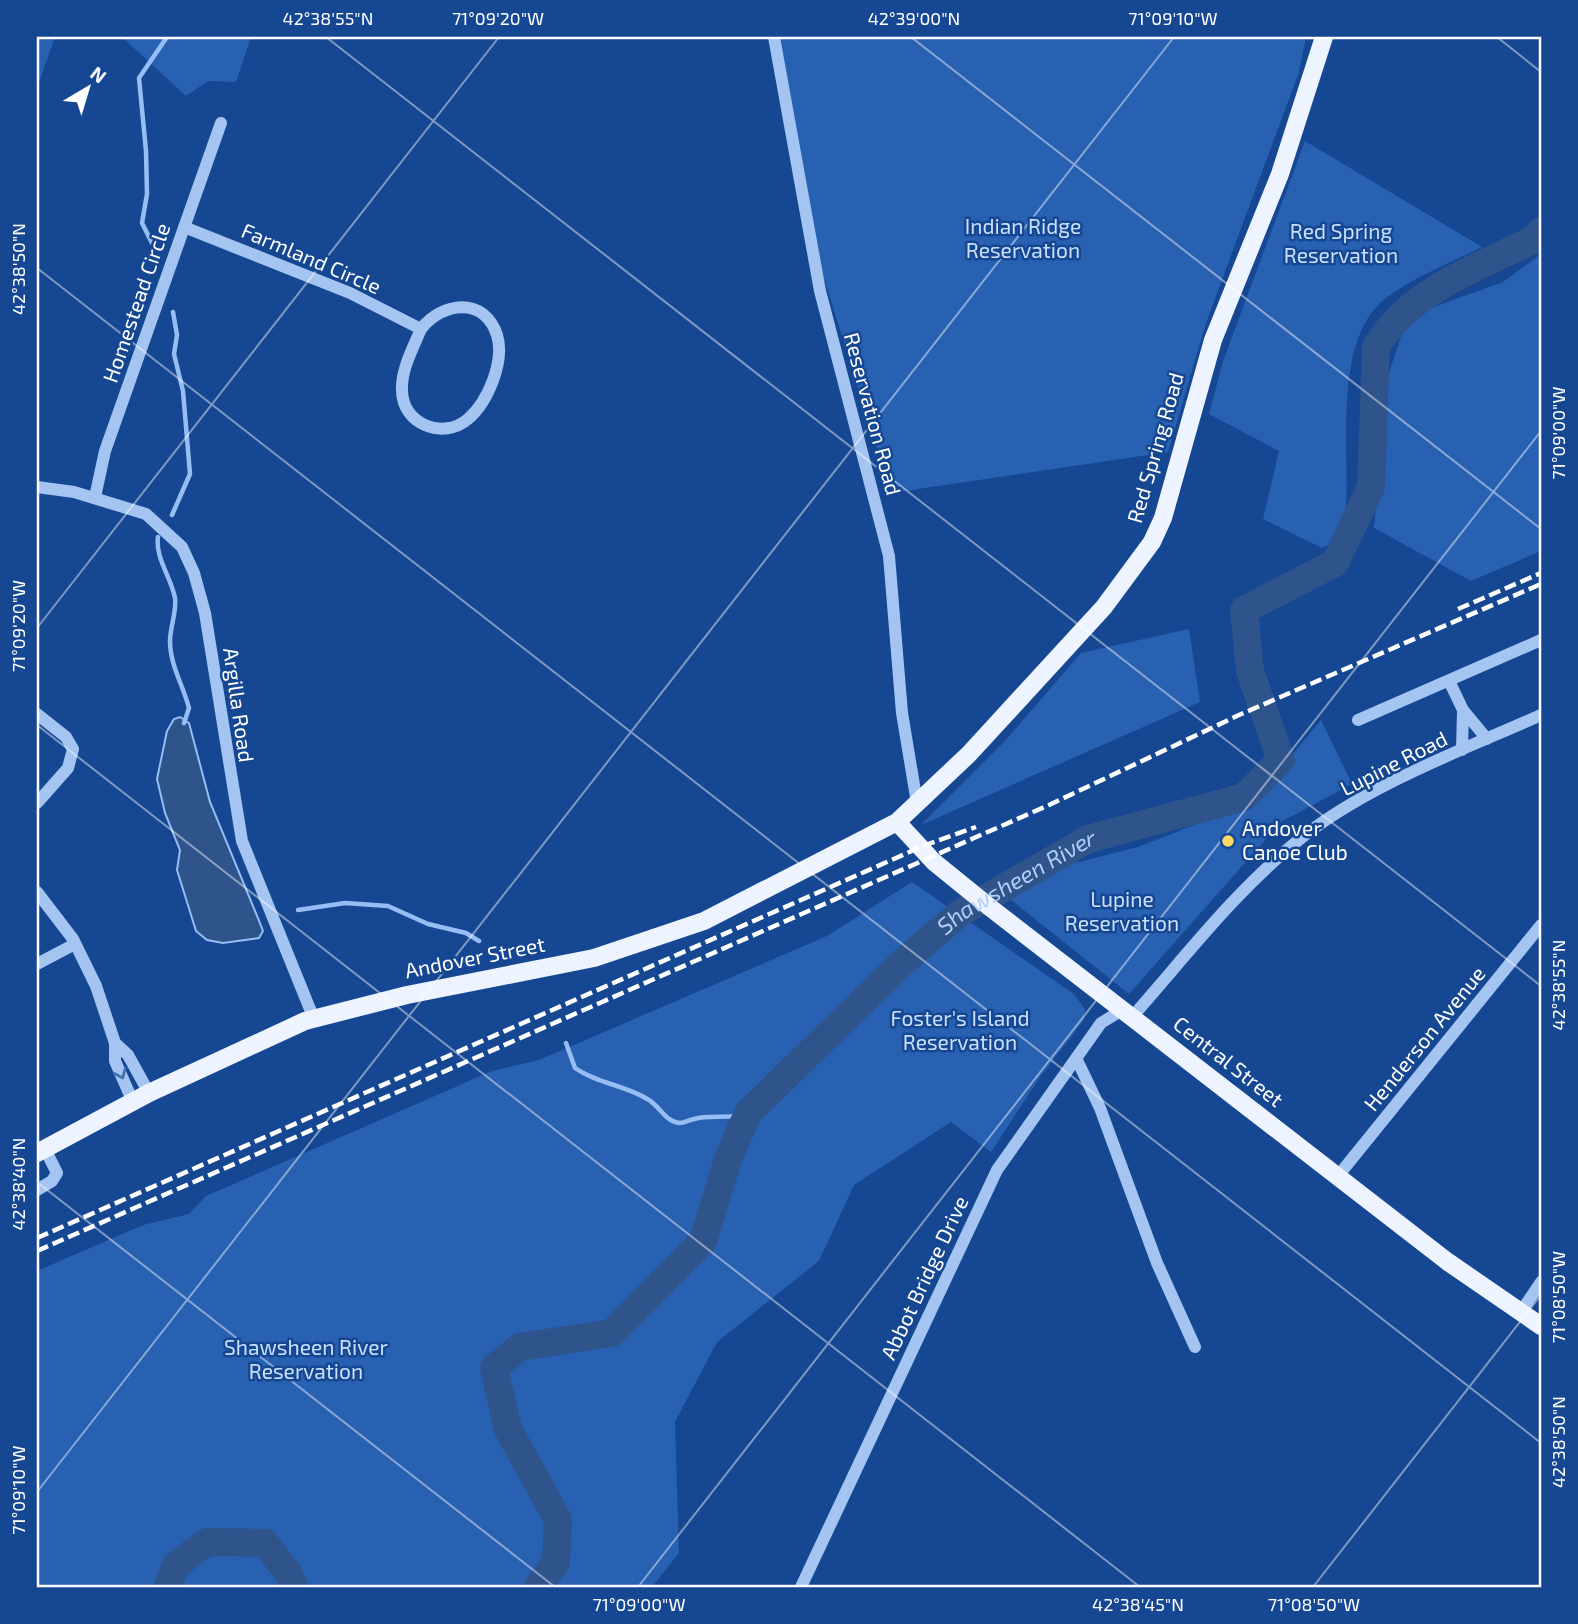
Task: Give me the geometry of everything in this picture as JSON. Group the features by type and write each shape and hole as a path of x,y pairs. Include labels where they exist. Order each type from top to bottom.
{"main road":[{"name":"Red Spring Road","path":"917,803 969,754 1104,607 1152,542 1167,505 1213,340 1280,174 1324,37"},
{"name":"Andover Street","path":"41,1151 141,1098 314,1019 407,995 594,958 704,921 897,822 917,803"},
{"name":"Central Street","path":"897,822 934,862 992,909 1448,1262 1541,1326"}],"street":[{"name":"Reservation Road","path":"774,37 820,291 889,556 902,713 917,803"},
{"name":"Homestead Circle","path":"96,497 105,451 221,122"},
{"name":"Farmland Circle","path":"184,227 350,293 421,329"},
{"path":"458,307 483,316 497,337 497,363 486,395 469,418 458,426 432,429 410,415 404,403 402,390 407,362 421,329 432,316 444,309 458,307"},
{"name":"Argilla Road","path":"37,486 96,497 146,514 182,547 194,573 205,613 242,841 314,1019"},
{"path":"1358,720 1450,683 1541,640"},
{"path":"1450,683 1463,710 1488,739"},
{"path":"1462,750 1463,710"},
{"path":"37,714 66,737 73,749 68,768 37,803"},
{"name":"Lupine Road","path":"1127,1013 1248,884 1302,837 1376,790 1541,715"},
{"path":"37,892 75,944 96,986 115,1043 115,1061 141,1098"},
{"name":"Henderson Avenue","path":"1338,1177 1541,925"},
{"path":"37,964 75,944"},
{"name":"Abbot Bridge Drive","path":"801,1587 997,1170 1101,1023 1127,1013"},
{"path":"115,1043 128,1055 141,1098"},
{"path":"1077,1060 1100,1108 1157,1263 1195,1347"},
{"path":"37,1189 52,1181 57,1173 41,1151"},
{"path":"1520,1312 1541,1282"}],"green space":[{"path":"37,37 55,37 37,88"},
{"path":"122,37 251,37 236,82 208,81 186,96"},
{"name":"Indian Ridge Reservation","path":"775,37 1306,37 1299,72 1206,323 1168,452 891,493 813,243"},
{"name":"Red Spring Reservation","path":"1305,141 1482,247 1398,289 1368,317 1356,344 1350,374 1344,532 1341,539 1322,548 1263,519 1279,451 1209,414 1223,361"},
{"path":"1541,254 1541,551 1471,581 1374,528 1389,373 1403,330 1431,308 1503,282"},
{"path":"1189,629 1200,702 921,825 1004,742 1081,653"},
{"name":"Lupine Reservation","path":"1321,720 1352,784 1281,822 1129,994 991,884 1138,847 1253,802"},
{"name":"Shawsheen River Reservation","path":"912,882 1074,994 1085,1009 1084,1020 1040,1077 991,1152 951,1122 854,1185 819,1261 717,1342 675,1422 679,1553 652,1587 37,1587 37,1271 143,1225 189,1214 206,1196 492,1071 539,1060 827,936"}],"shaded area":[{"path":"180,717 189,723 210,802 263,931 259,938 223,943 207,940 196,931 177,870 180,850 165,813 157,779 167,731 174,719"}],"waterway":[{"path":"152,243 142,223 147,194 139,78 167,37"},
{"name":"Shawsheen River","path":"538,1587 556,1562 558,1520 508,1429 494,1368 520,1347 612,1333 703,1241 728,1159 748,1113 903,962 960,913 1088,839 1244,797 1281,760 1250,671 1244,610 1335,563 1371,487 1376,347 1390,327 1426,295 1469,270 1535,239 1541,231"},
{"path":"172,515 190,474 183,391 174,354 177,335 173,312"},
{"path":"158,537 161,560 175,598 171,650 174,667 189,708 184,723"},
{"path":"298,910 345,903 388,906 428,924 466,933 479,941"},
{"path":"566,1043 575,1068 593,1078 640,1095 674,1122 748,1113"},
{"name":"Shawsheen River","path":"168,1587 175,1566 207,1542 265,1543 289,1574 294,1587"}],"railway":[{"path":"1458,609 1541,573"},
{"path":"37,1251 1049,805 1239,715 1541,584"},
{"path":"37,1238 923,846 976,827"}],"place":[{"name":"Andover Canoe Club","path":"1228,841"}],"park label":[{"name":"Foster's Island Reservation","path":"960,1031"}]}
